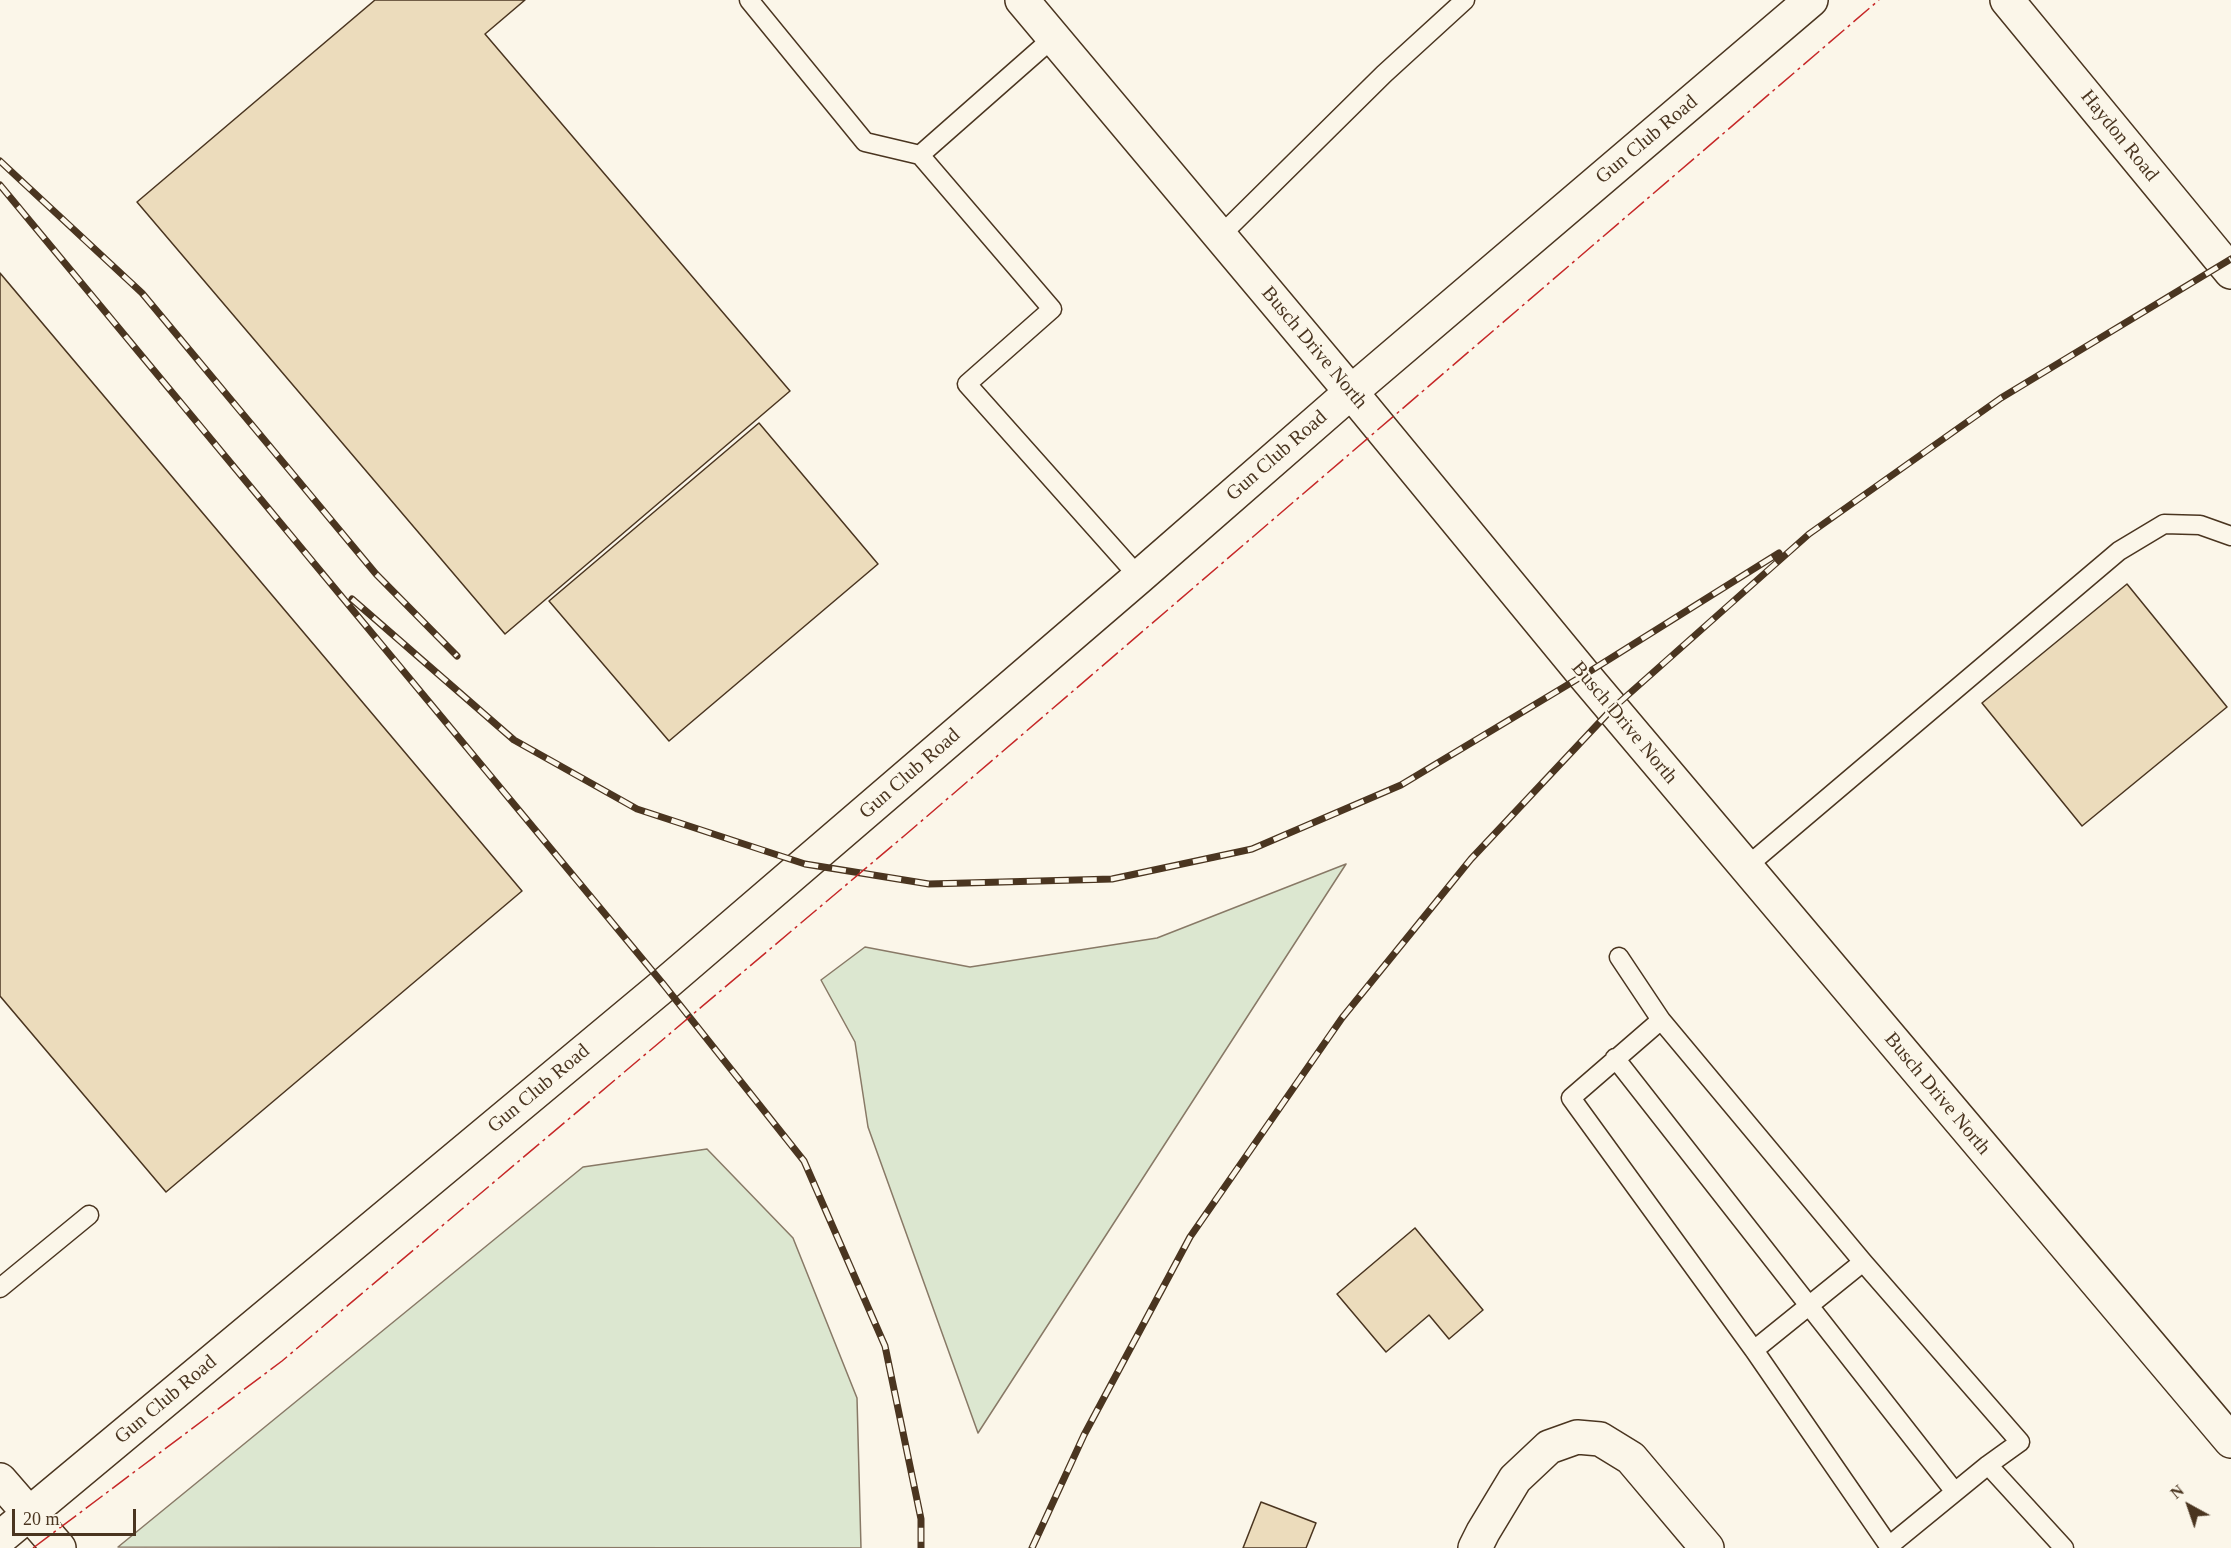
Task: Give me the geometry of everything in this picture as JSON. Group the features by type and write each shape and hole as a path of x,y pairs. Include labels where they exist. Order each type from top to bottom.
{"street":[{"name":"Busch Drive North","path":"1022,0 1351,392 1584,675 2231,1441"},
{"name":"Gun Club Road","path":"0,1538 664,985 1351,392 1811,0"},
{"name":"Haydon Road","path":"2007,0 2231,272"},
{"path":"1475,1548 1515,1479 1549,1448 1577,1437 1600,1439 1631,1458 1707,1548"},
{"path":"0,1480 59,1548"}],"lane":[{"path":"749,0 865,142 920,155 1052,309 967,384 1139,577"},
{"path":"1220,236 1384,74 1465,0"},
{"path":"920,155 1054,37"},
{"path":"1746,867 2119,551 2164,524 2200,525 2231,536"},
{"path":"1619,957 1661,1020 1863,1262 2020,1442 1988,1465 1889,1546 1754,1350 1571,1098 1661,1020"},
{"path":"1615,1058 1955,1492"},
{"path":"0,1288 89,1215"},
{"path":"1754,1350 1863,1262"},
{"path":"1988,1465 2064,1548"}],"green space":[{"path":"1346,864 978,1433 868,1127 855,1042 821,980 865,947 970,967 1157,938"},
{"path":"707,1149 793,1238 857,1398 861,1548 118,1547 583,1167"}],"building":[{"path":"375,0 525,0 485,34 790,391 505,634 137,202"},
{"path":"0,273 522,891 166,1192 0,996"},
{"path":"759,423 878,564 669,741 549,601"},
{"path":"2127,584 2227,707 2082,826 1982,703"},
{"path":"1415,1228 1483,1310 1449,1339 1429,1315 1386,1352 1337,1294"},
{"path":"1261,1502 1316,1523 1306,1548 1243,1548"}],"railway":[{"path":"0,161 142,293 376,574 457,656"},
{"path":"0,185 664,985 804,1161 885,1346 921,1519 921,1548"},
{"path":"1032,1548 1084,1435 1190,1237 1342,1018 1471,859 1612,709 1809,534 2001,398 2231,259"},
{"path":"352,599 514,740 637,809 805,864 929,884 1112,879 1252,849 1401,785 1584,675 1779,553"}],"power":[{"path":"33,1548 282,1361 904,836 1879,0"}]}
